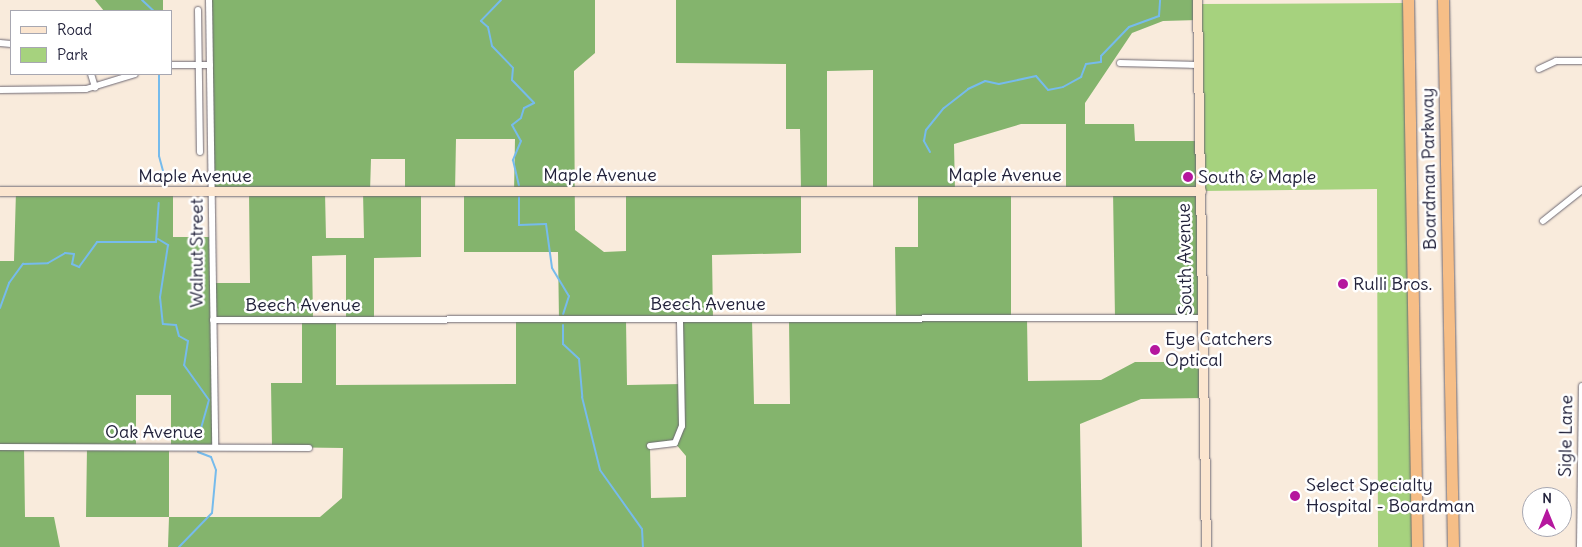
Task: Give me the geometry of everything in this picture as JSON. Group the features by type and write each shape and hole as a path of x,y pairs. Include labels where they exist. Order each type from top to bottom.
{"highway":[{"name":"Boardman Parkway","path":"1408,0 1417,547"},
{"name":"Boardman Parkway","path":"1443,0 1452,547"}],"street":[{"name":"Walnut Street","path":"209,0 215,447"},
{"name":"South Avenue","path":"1198,0 1206,547"},
{"path":"198,10 200,152"},
{"path":"1539,69 1556,61 1582,61"},
{"path":"1120,63 1198,65"},
{"path":"172,64 210,65"},
{"path":"91,75 94,87"},
{"path":"0,90 94,87 132,75"},
{"path":"1543,221 1582,190"},
{"name":"Maple Avenue","path":"0,191 1201,191"},
{"name":"Beech Avenue","path":"213,320 1203,318"},
{"path":"650,446 675,443 683,405 680,320"},
{"name":"Sigle Lane","path":"1580,547 1582,386"},
{"name":"Oak Avenue","path":"0,447 309,448"}],"green space":[{"path":"95,0 163,0 163,10 103,10"},
{"path":"209,0 595,0 595,53 574,71 575,230 604,252 626,251 626,192 801,191 800,129 786,129 786,64 676,63 676,0 1197,0 1198,20 1163,21 1132,33 1085,103 1085,124 1134,124 1135,141 1200,141 1203,318 1115,318 1113,191 1066,191 1066,124 1021,124 954,144 955,191 1011,191 1011,318 1027,318 1028,381 1101,380 1135,362 1203,362 1204,398 1141,399 1080,424 1082,547 168,547 169,517 86,517 87,447 24,447 25,517 54,517 60,547 0,547 0,261 14,261 16,191 173,192 173,237 212,237 213,283 250,283 249,192 212,192","holes":["873,70 873,191 918,192 918,247 895,247 896,319 789,319 790,404 754,404 752,319 713,319 712,255 801,253 801,192 827,191 827,71","456,139 515,139 514,192 464,192 464,252 558,252 559,320 516,320 516,384 336,385 336,320 313,320 312,256 346,255 346,320 374,320 374,258 421,257 421,192 455,192","371,159 405,159 405,192 370,192","325,192 363,192 364,238 326,238","213,320 302,321 302,383 271,383 272,447 343,448 342,498 320,517 169,517 169,447 136,447 136,395 171,395 171,447 215,447","626,320 680,320 682,384 627,385","675,443 686,456 686,497 651,498 650,446"]},
{"path":"1408,3 1417,547 1378,547 1377,189 1201,191 1197,4"}],"waterway":[{"path":"142,0 153,10"},
{"path":"501,0 481,21 488,27 492,46 513,68 512,80 534,103 524,108 521,118 512,125 521,141 513,160 519,185"},
{"path":"930,152 924,141 926,130 944,108 968,89 985,81 999,84 1036,76 1048,90 1063,87 1081,77 1086,64 1101,62 1101,56 1129,27 1159,16 1160,0"},
{"path":"159,75 159,156 166,182"},
{"path":"519,197 519,225 546,224 552,268 569,296 563,314"},
{"path":"0,308 9,283 23,264 48,263 65,253 74,254 72,264 79,267 97,242 156,242 159,203"},
{"path":"158,239 168,245 160,297 163,324 176,325 179,336 188,341 184,365 209,400 198,439"},
{"path":"563,325 563,344 579,359 582,397 600,470 642,529 643,547"},
{"path":"179,547 212,513 216,470 211,457 198,452"}],"place":[{"name":"South & Maple","path":"1188,177"},
{"name":"Rulli Bros.","path":"1343,284"},
{"name":"Eye Catchers Optical","path":"1155,350"},
{"name":"Select Specialty Hospital - Boardman","path":"1295,496"}]}
